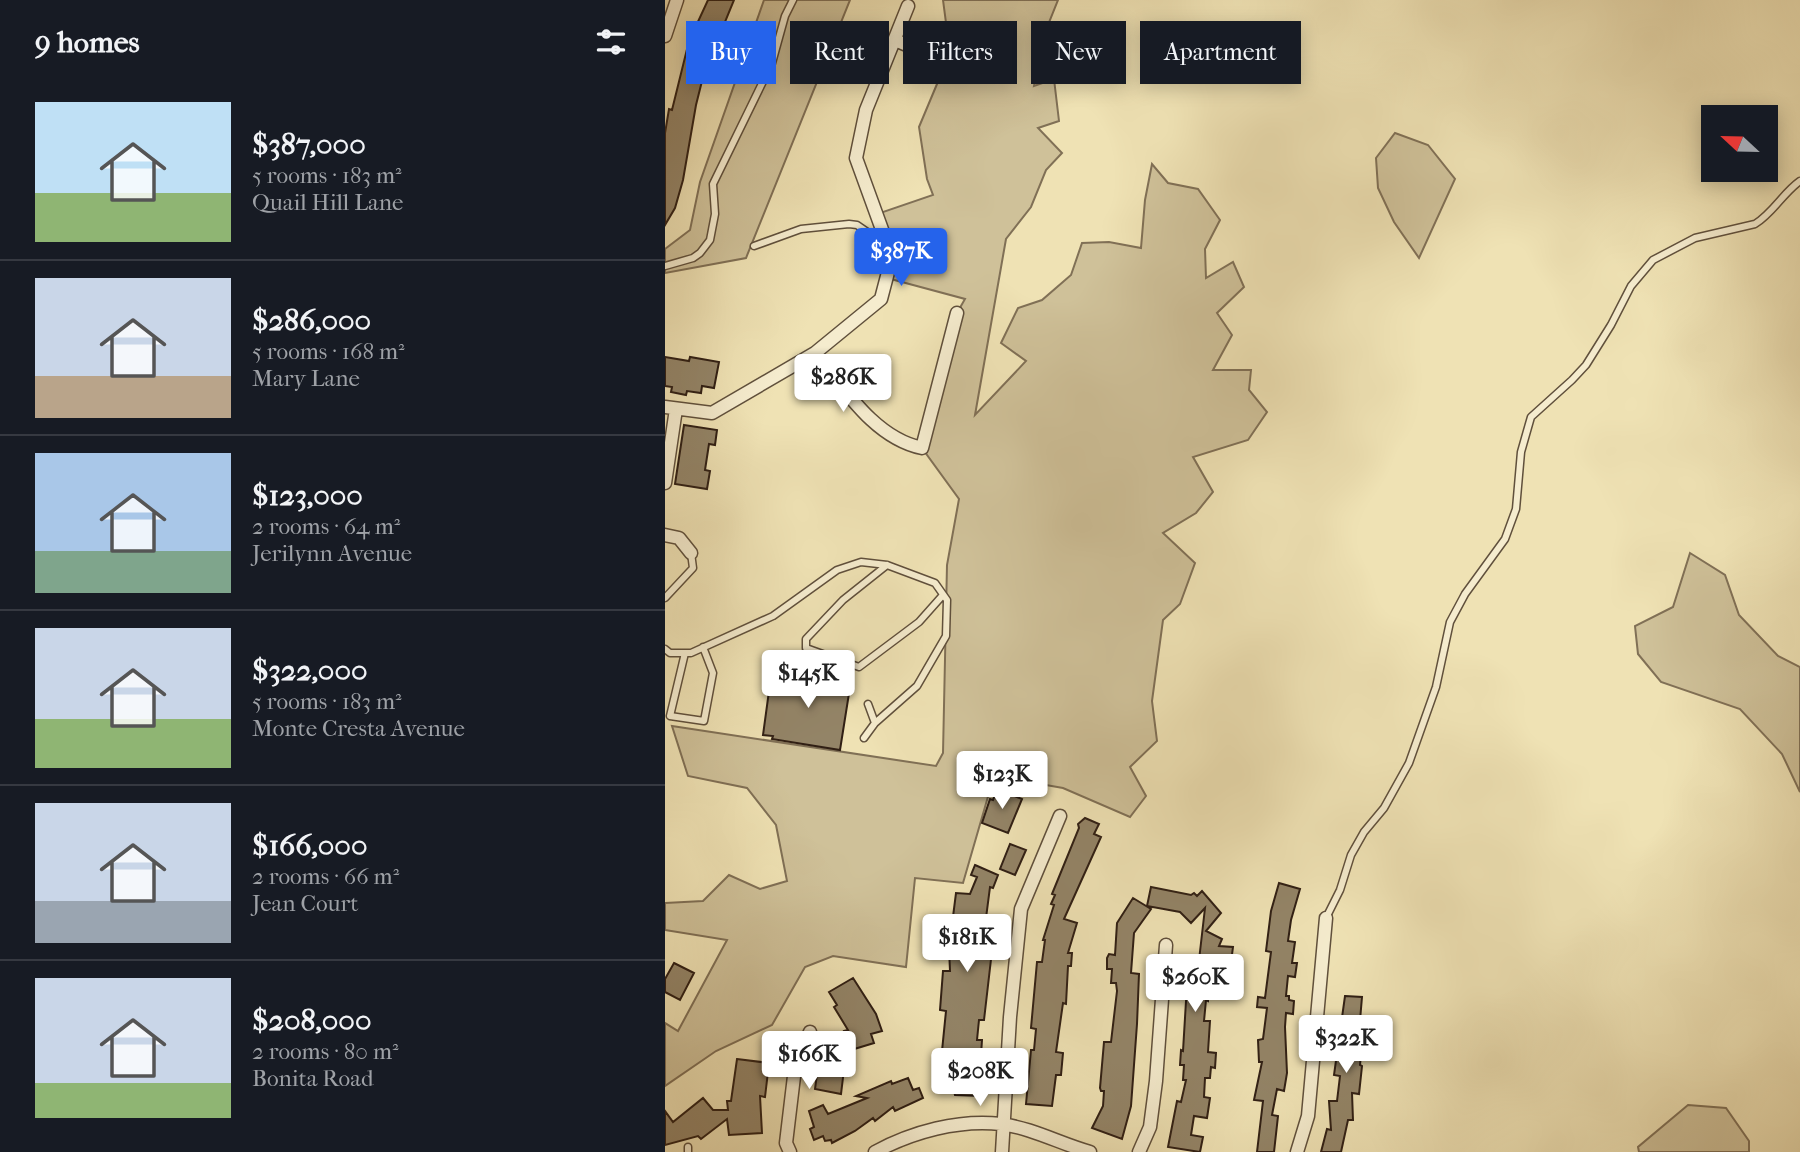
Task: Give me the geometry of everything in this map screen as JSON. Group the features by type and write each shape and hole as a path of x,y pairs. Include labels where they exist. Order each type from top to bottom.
{"street":[{"path":"665,36 677,0"},
{"path":"665,483 671,408 712,413 815,353 881,299 892,257 856,158 866,110 908,6"},
{"path":"895,40 903,43"},
{"path":"815,353 862,411 903,444 922,448 957,313"},
{"path":"665,535 679,538 691,553"},
{"path":"1002,1152 1002,1124 1021,909 1060,816"},
{"path":"1297,1152 1308,1116 1327,918"},
{"path":"1139,1152 1150,1127 1156,1082 1166,945"},
{"path":"790,1152 786,1143 795,1068 810,1032"},
{"path":"875,1152 902,1138 963,1124 1002,1124 1045,1135 1090,1152"}],"lane":[{"path":"665,266 693,258 704,250 710,240 715,214 713,184 772,62 785,16 793,0"},
{"path":"1327,918 1340,890 1351,855 1364,832 1384,808 1409,763 1436,687 1450,622 1465,594 1505,539 1516,509 1521,452 1531,417 1586,365 1631,286 1653,260 1695,238 1755,224 1763,219 1786,191 1800,181"},
{"path":"754,246 801,229 849,224 857,225 873,236 887,241"},
{"path":"665,597 693,568 691,553"},
{"path":"665,649 670,653 691,653 773,616 838,570 861,562 887,565 935,583 947,600 946,636 917,686 875,723 864,738"},
{"path":"887,565 843,600 806,639 806,648 859,667 919,622 943,595"},
{"path":"685,653 670,716 704,721 713,673 703,647"},
{"path":"868,704 875,723"}],"shaded area":[{"path":"764,0 850,0 842,21 790,21 790,84 816,84 746,258 665,273 665,249 690,230 700,182 734,84 776,84 776,21 757,21"},
{"path":"943,0 1058,0 1050,21 1031,21 1031,84 1055,84 1059,121 1038,128 1062,153 1046,170 1031,207 1006,239 975,415 1026,361 1001,343 1018,308 1042,300 1071,275 1082,243 1109,242 1141,248 1145,200 1152,164 1168,183 1198,189 1220,220 1205,249 1206,278 1233,262 1244,287 1217,313 1232,335 1213,370 1251,370 1249,390 1267,412 1248,440 1193,457 1213,492 1196,513 1163,533 1195,563 1180,604 1163,620 1152,701 1157,741 1130,767 1146,796 1130,817 1063,788 994,776 963,883 915,878 906,967 833,956 805,967 772,1025 716,1051 665,1086 665,1023 678,1031 727,940 665,930 665,903 703,901 729,875 760,889 787,881 776,825 747,788 688,776 672,726 936,766 943,753 947,565 959,499 922,448 957,313 965,299 887,278 892,257 877,214 933,195 927,179 919,127 937,84 1017,84 1017,21 946,21"},
{"path":"1395,133 1428,145 1455,179 1419,258 1394,222 1378,188 1376,158"},
{"path":"1690,553 1725,575 1739,615 1778,656 1800,667 1800,792 1782,754 1740,709 1661,682 1638,654 1635,626 1673,607"},
{"path":"1688,1105 1726,1108 1749,1141 1749,1152 1639,1152 1638,1147"}],"building":[{"path":"708,0 734,0 725,21 698,21"},
{"path":"686,53 686,84 701,84 683,180 675,208 665,225 665,133 669,109 672,110"},
{"path":"665,357 689,361 690,357 719,362 714,388 702,386 701,393 687,391 686,395 671,392 672,387 665,386"},
{"path":"684,425 717,430 715,445 709,444 705,470 710,471 707,489 675,484"},
{"path":"783,671 840,677 839,685 850,687 840,750 772,739 773,736 763,735 769,691 780,693"},
{"path":"997,789 1022,799 1008,833 982,823 990,799 993,800"},
{"path":"1085,818 1099,824 1094,834 1101,837 1064,919 1077,923 1068,953 1072,953 1071,966 1068,966 1066,1004 1063,1003 1056,1052 1063,1053 1061,1075 1056,1075 1052,1106 1026,1104 1031,1050 1034,1050 1036,1029 1031,1028 1037,962 1042,962 1043,940 1054,905 1051,904 1055,895 1052,894 1079,828 1078,824"},
{"path":"1010,844 1026,850 1015,875 1000,869"},
{"path":"975,865 998,875 993,888 990,887 983,941 993,942 984,1020 979,1020 977,1040 982,1040 981,1055 976,1055 976,1064 937,1063 937,1051 942,1051 946,1011 940,1010 943,971 950,971 949,948 956,893 970,894 977,877 971,875"},
{"path":"1279,883 1300,889 1288,941 1295,942 1292,963 1297,963 1295,977 1288,976 1286,996 1294,1001 1293,1014 1286,1013 1287,1073 1284,1091 1277,1089 1272,1115 1278,1116 1274,1152 1257,1152 1263,1101 1254,1100 1262,1062 1259,1062 1258,1040 1263,1039 1267,1008 1257,1007 1258,997 1265,998 1271,952 1266,951 1271,911"},
{"path":"1151,887 1191,895 1194,893 1197,896 1202,891 1221,913 1206,931 1222,939 1219,946 1233,947 1230,970 1214,968 1211,996 1208,995 1208,1001 1206,1000 1204,1021 1210,1021 1208,1052 1216,1053 1215,1068 1211,1067 1210,1078 1205,1078 1204,1097 1210,1098 1207,1118 1194,1116 1191,1135 1203,1137 1200,1152 1168,1147 1177,1101 1181,1102 1186,1080 1183,1080 1184,1065 1180,1065 1188,968 1198,969 1205,908 1191,923 1180,912 1147,906"},
{"path":"1133,898 1151,909 1134,933 1131,973 1139,974 1137,1024 1131,1106 1122,1139 1092,1128 1103,1106 1104,1091 1100,1088 1104,1042 1111,1042 1117,991 1116,983 1111,983 1112,969 1107,969 1107,958 1109,954 1115,955 1117,923"},
{"path":"674,963 694,973 680,1000 665,992 665,979"},
{"path":"853,978 876,1014 882,1031 871,1034 874,1043 851,1050 844,1031 848,1030 834,1007 837,1005 829,992"},
{"path":"1345,996 1362,997 1358,1044 1362,1044 1359,1094 1352,1093 1353,1120 1348,1120 1341,1152 1321,1152 1327,1129 1331,1130 1329,1101 1337,1101 1340,1076 1334,1075"},
{"path":"737,1059 769,1063 765,1097 760,1096 762,1133 729,1135 727,1119 701,1139 698,1136 665,1145 665,1111 673,1122 703,1098 713,1110 728,1110 727,1101 731,1101"},
{"path":"829,1059 845,1061 841,1094 815,1089 817,1074 819,1075 820,1070 827,1071"},
{"path":"908,1078 913,1090 919,1088 923,1098 895,1111 893,1107 875,1121 873,1118 832,1143 831,1140 825,1141 823,1136 814,1140 810,1129 814,1127 809,1111 823,1105 828,1114 867,1098 856,1096 891,1081 892,1084"},
{"path":"949,1081 981,1081 981,1096 955,1095 954,1091 949,1091"}]}
